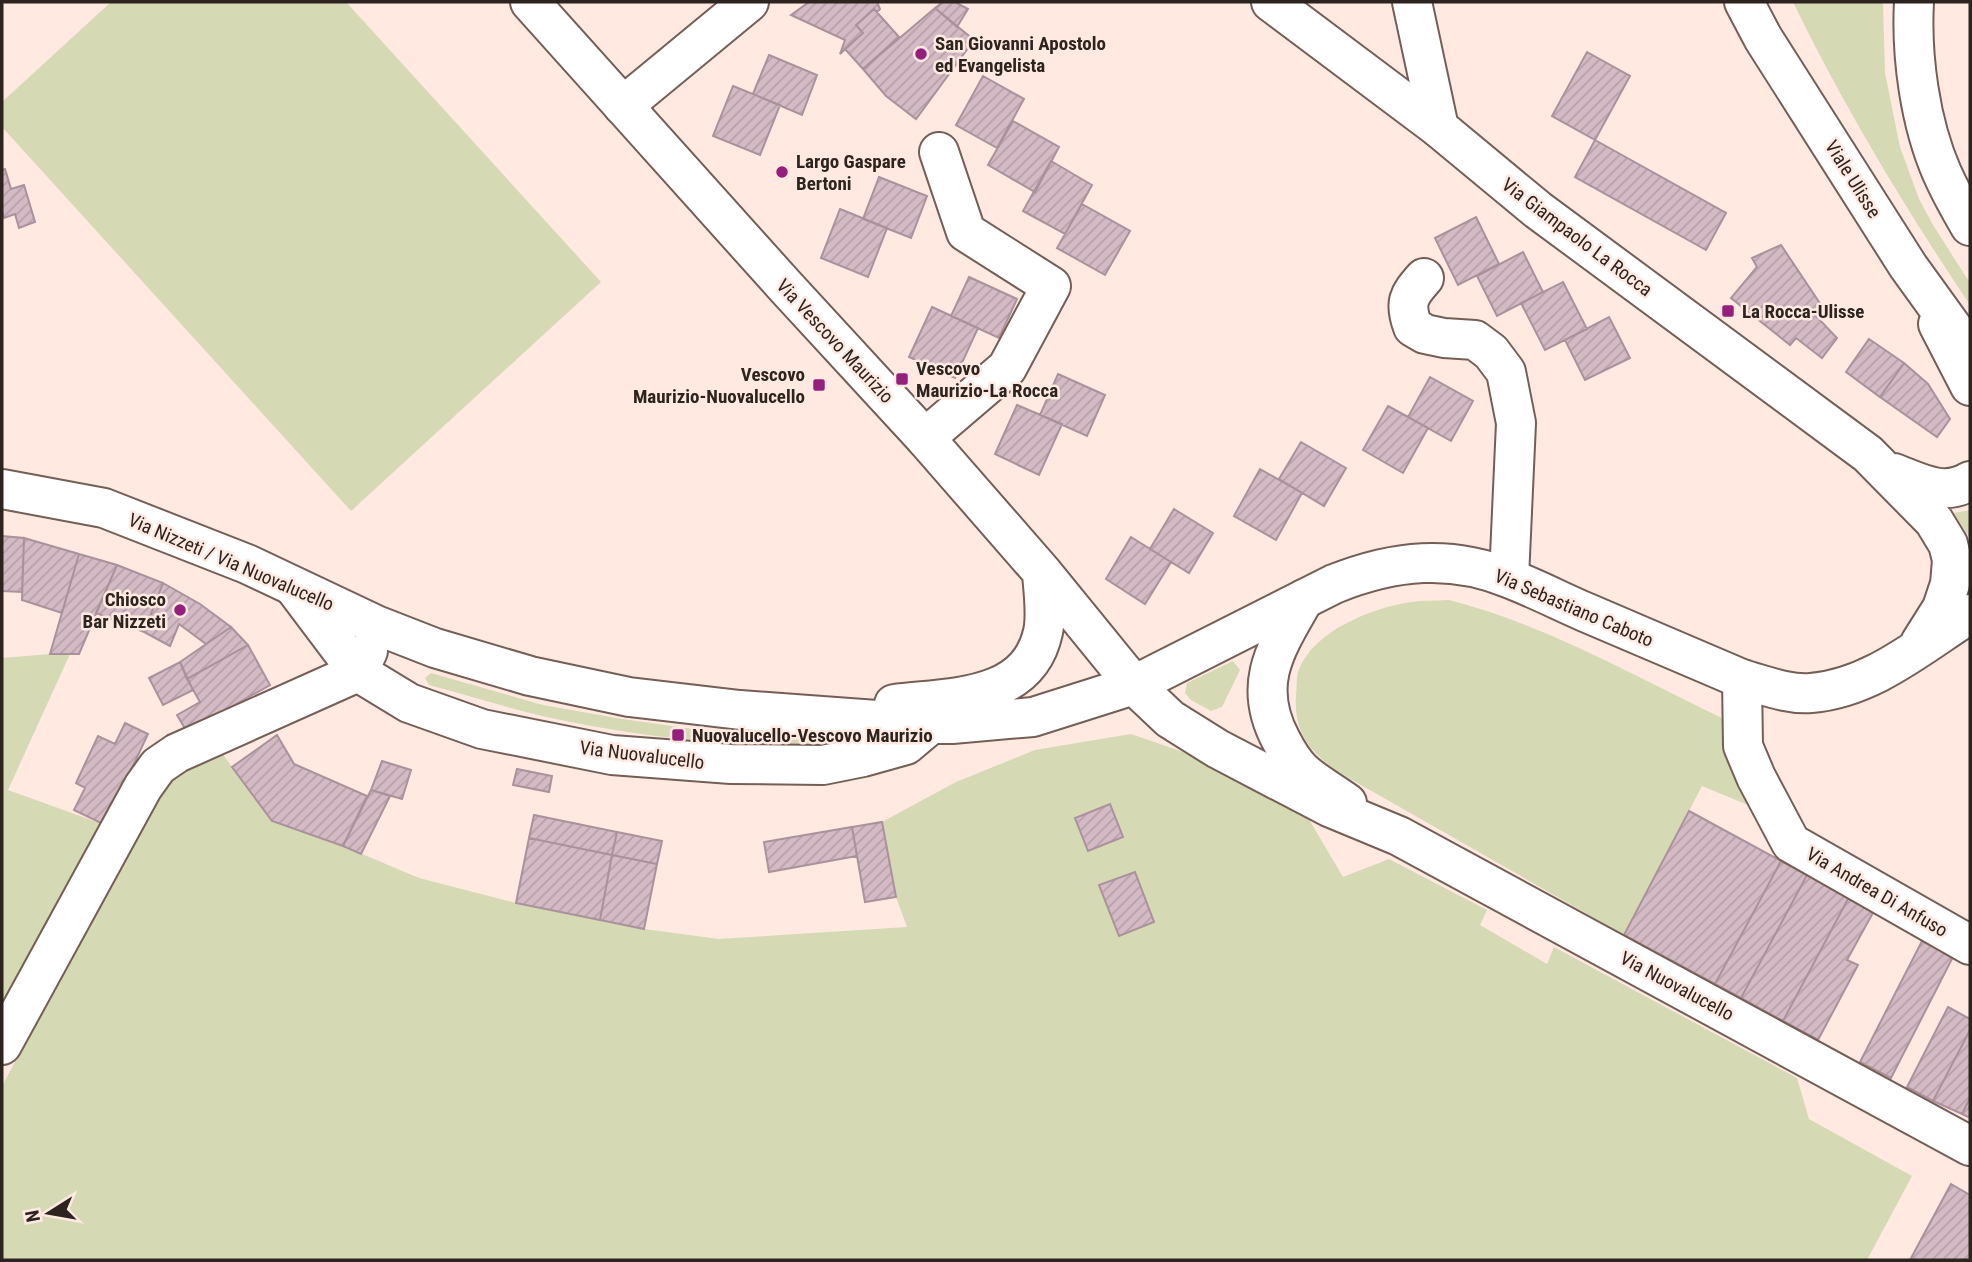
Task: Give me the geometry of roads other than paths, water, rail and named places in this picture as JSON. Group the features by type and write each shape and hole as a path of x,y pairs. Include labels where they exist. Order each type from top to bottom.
{"main road":[{"name":"Via Vescovo Maurizio","path":"530,2 925,438 1042,572 1134,685 1170,719 1218,748 1329,807 1382,828"},
{"path":"623,106 748,2"},
{"path":"1275,5 1324,2"},
{"path":"1412,2 1439,128"},
{"name":"Viale Ulisse","path":"1744,2 1760,20 1908,266 1970,352"},
{"path":"1914,2 1915,65 1930,137 1941,172 1970,226"},
{"name":"Via Giampaolo La Rocca","path":"1275,5 1439,128 1538,210 1886,470"},
{"path":"925,438 1007,368 1051,286 966,232 939,152"},
{"path":"1908,266 1970,386"},
{"path":"1424,278 1409,295 1408,313 1413,327 1425,334 1444,338 1475,340 1491,352 1506,372 1516,423 1509,578"},
{"path":"1886,470 1940,491 1960,487 1970,481"},
{"path":"1886,470 1934,521 1948,544 1952,560 1950,584 1942,608 1917,648"},
{"name":"Via Nizzeti / Via Nuovalucello","path":"2,489 104,509 247,564 376,625"},
{"name":"Via Sebastiano Caboto","path":"812,715 931,724 1033,717 1134,685 1334,583 1367,571 1399,564 1432,562 1462,565 1509,578 1742,679 1780,690 1811,693 1850,684 1884,671 1970,614"},
{"path":"2,1045 158,766 177,753 358,672 376,625 435,648 530,676 629,697 812,715 964,695 1000,687 1022,674 1036,654 1044,630 1042,572"},
{"path":"294,587 358,672"},
{"path":"1304,599 1270,664 1266,684 1272,724 1302,771 1382,828"},
{"name":"Via Nuovalucello","path":"358,672 409,703 482,729 612,755 731,764 823,765 906,745 931,724"},
{"name":"Via Andrea Di Anfuso","path":"1742,679 1744,746 1756,777 1791,843 1970,945"},
{"name":"Via Nuovalucello","path":"1382,828 1970,1146"}],"place":[{"name":"San Giovanni Apostolo ed Evangelista","path":"921,54"},
{"name":"Largo Gaspare Bertoni","path":"782,172"},
{"name":"La Rocca-Ulisse","path":"1728,311"},
{"name":"Vescovo Maurizio-La Rocca","path":"902,379"},
{"name":"Vescovo Maurizio-Nuovalucello","path":"819,385"},
{"name":"Chiosco Bar Nizzeti","path":"180,610"},
{"name":"Nuovalucello-Vescovo Maurizio","path":"678,735"}]}
